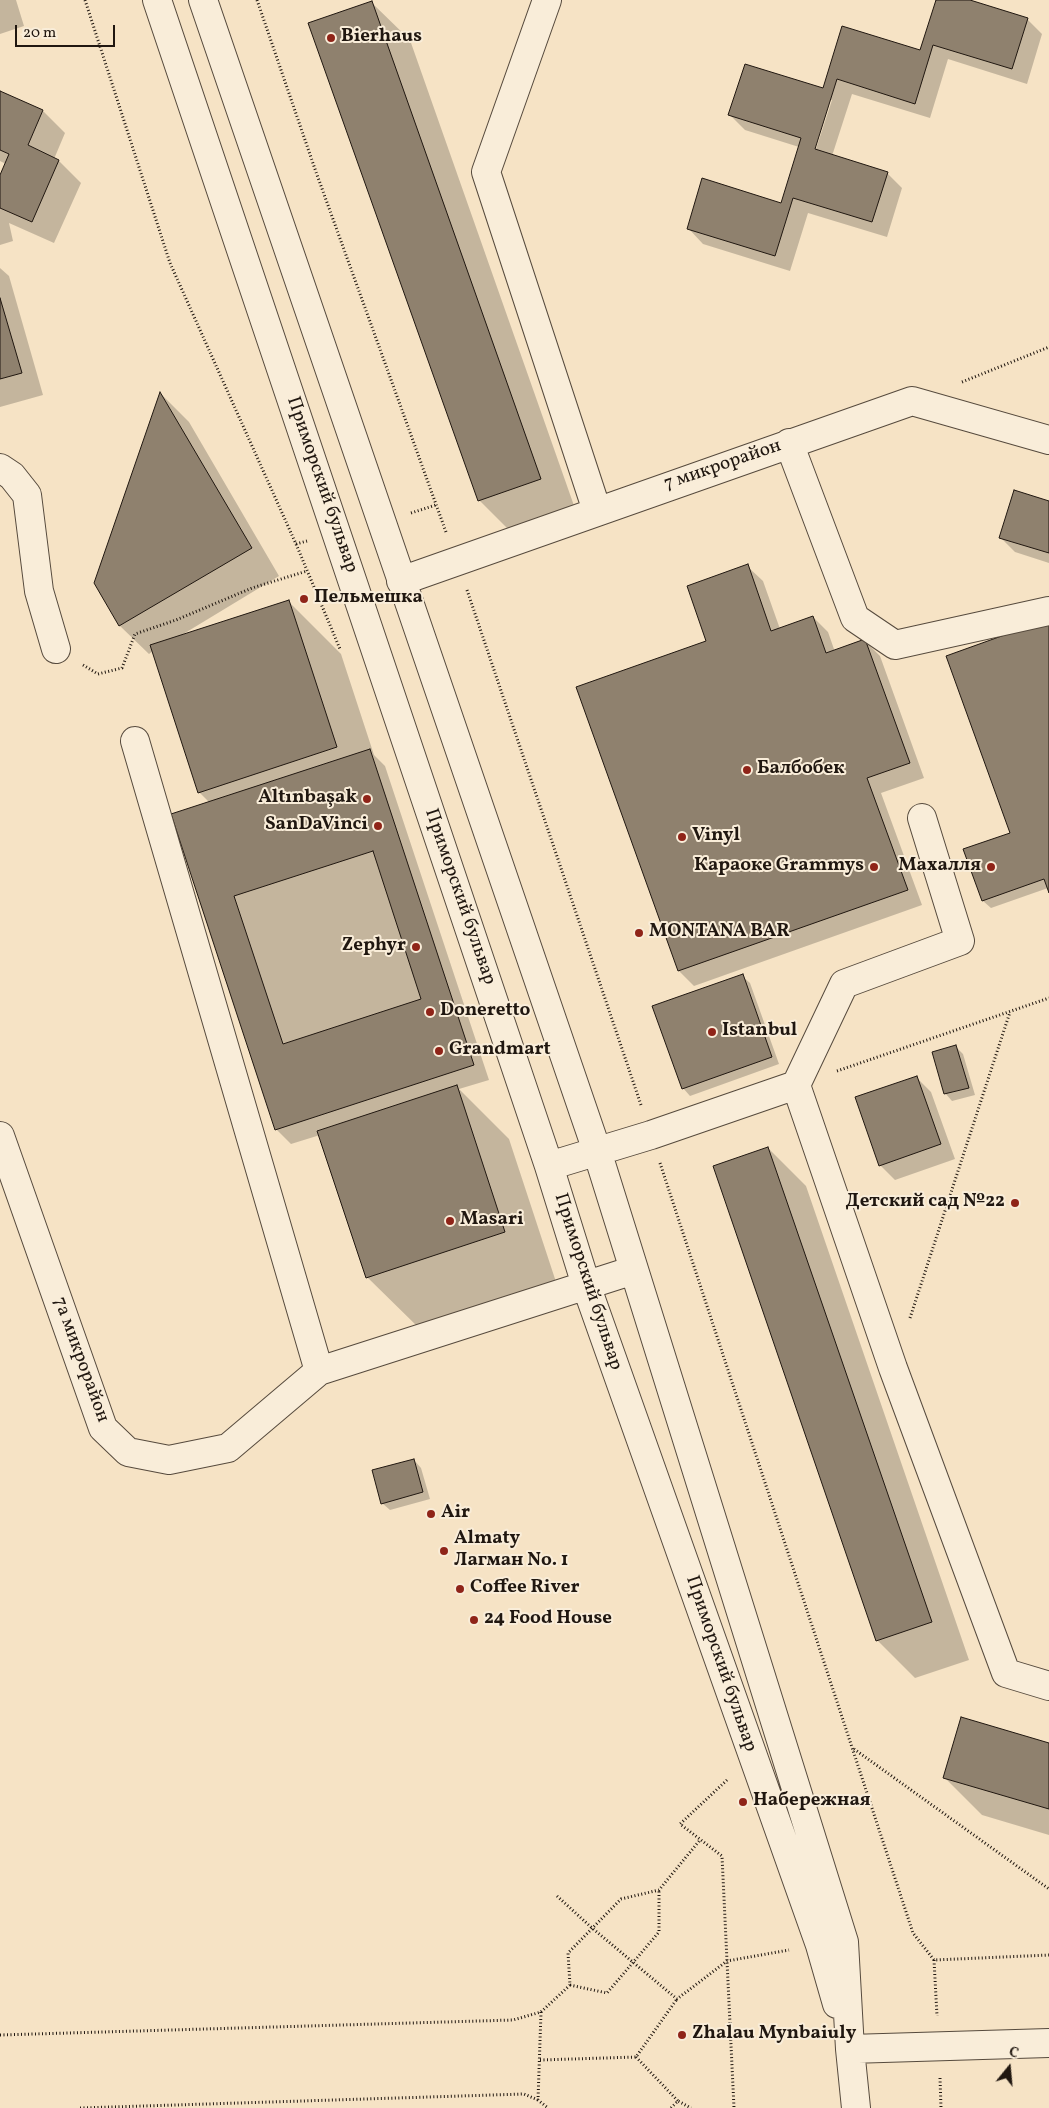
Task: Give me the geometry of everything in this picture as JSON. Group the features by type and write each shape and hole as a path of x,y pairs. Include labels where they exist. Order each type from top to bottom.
{"street":[{"name":"Приморский бульвар","path":"157,0 549,1166 586,1285 820,1945 850,2049"},
{"name":"Приморский бульвар","path":"203,0 597,1151 844,1942 850,2049 856,2108"},
{"path":"547,0 486,172 597,510"},
{"name":"7 микрорайон","path":"401,580 912,401 1049,440"},
{"path":"790,443 855,618 895,645 1049,611"},
{"path":"0,468 12,476 27,495 38,591 56,649"},
{"path":"135,741 319,1371 634,1270"},
{"path":"922,818 960,941 844,984 796,1085 893,1368 1006,1673 1049,1686"},
{"path":"549,1166 651,1135 796,1085"},
{"name":"7а микрорайон","path":"0,1136 103,1428 128,1452 169,1460 228,1448 319,1371"},
{"path":"850,2049 1049,2043"}],"path":[{"path":"85,0 170,263 342,654"},
{"path":"257,0 316,172 493,664 651,1135 913,1933 934,1960 1049,1955"},
{"path":"956,384 1049,347"},
{"path":"56,649 98,674 122,668 135,634 176,620 252,588 307,571"},
{"path":"796,1085 1049,998"},
{"path":"909,1321 1010,1012"},
{"path":"854,1749 1049,1889"},
{"path":"726,1772 728,1781 680,1824 722,1856 734,2108"},
{"path":"570,1985 568,1952 621,1899 659,1890 700,1840"},
{"path":"570,1985 607,1993 658,1932 659,1890"},
{"path":"557,1896 677,1999"},
{"path":"636,2057 677,1999 727,1961 820,1945"},
{"path":"0,2035 513,2020 541,2012 570,1985"},
{"path":"538,2100 541,2012"},
{"path":"540,2060 636,2057 678,2101 691,2108"},
{"path":"80,2108 524,2094 538,2100 548,2108"},
{"path":"671,2108 678,2101"}],"building":[{"path":"936,0 970,0 1028,18 1012,69 933,45 915,104 837,79 815,149 888,172 872,222 793,198 775,256 687,229 702,178 781,203 801,138 728,115 745,64 823,88 842,26 920,50"},
{"path":"372,1 541,479 478,501 308,23"},
{"path":"0,91 43,110 28,145 59,160 32,222 0,208 0,175 9,154 0,150"},
{"path":"0,298 22,373 0,379"},
{"path":"160,392 252,548 119,626 94,583"},
{"path":"1014,490 1049,501 1049,553 999,538"},
{"name":"Балбобек","path":"748,564 771,631 813,616 826,653 865,639 910,763 867,778 908,890 678,971 576,687 706,641 687,586"},
{"path":"289,600 337,747 198,793 150,645"},
{"path":"1049,619 1049,893 1044,879 982,901 963,849 1010,833 946,656"},
{"path":"370,749 474,1065 275,1130 171,814"},
{"path":"373,851 421,999 283,1044 234,896"},
{"name":"Istanbul","path":"743,974 772,1057 682,1089 652,1006"},
{"path":"956,1045 969,1088 944,1094 932,1052"},
{"path":"917,1076 941,1144 879,1166 855,1097"},
{"path":"457,1085 505,1232 366,1278 317,1131"},
{"path":"768,1147 932,1622 876,1641 713,1166"},
{"path":"414,1459 423,1492 381,1504 372,1470"},
{"path":"961,1717 1049,1743 1049,1809 943,1778"}],"place":[{"name":"Bierhaus","path":"331,38"},
{"name":"Пельмешка","path":"304,599"},
{"name":"Балбобек","path":"747,770"},
{"name":"Altınbaşak","path":"367,799"},
{"name":"SanDaVinci","path":"378,826"},
{"name":"Vinyl","path":"682,837"},
{"name":"Караоке Grammys","path":"874,867"},
{"name":"Махалля","path":"991,867"},
{"name":"MONTANA BAR","path":"639,933"},
{"name":"Zephyr","path":"416,947"},
{"name":"Doneretto","path":"430,1012"},
{"name":"Istanbul","path":"712,1032"},
{"name":"Grandmart","path":"439,1051"},
{"name":"Детский сад №22","path":"1015,1203"},
{"name":"Masari","path":"450,1221"},
{"name":"Air","path":"431,1514"},
{"name":"Almaty Лагман No. 1","path":"444,1551"},
{"name":"Coffee River","path":"460,1589"},
{"name":"24 Food House","path":"474,1620"},
{"name":"Набережная","path":"743,1802"},
{"name":"Zhalau Mynbaiuly","path":"682,2035"}]}
